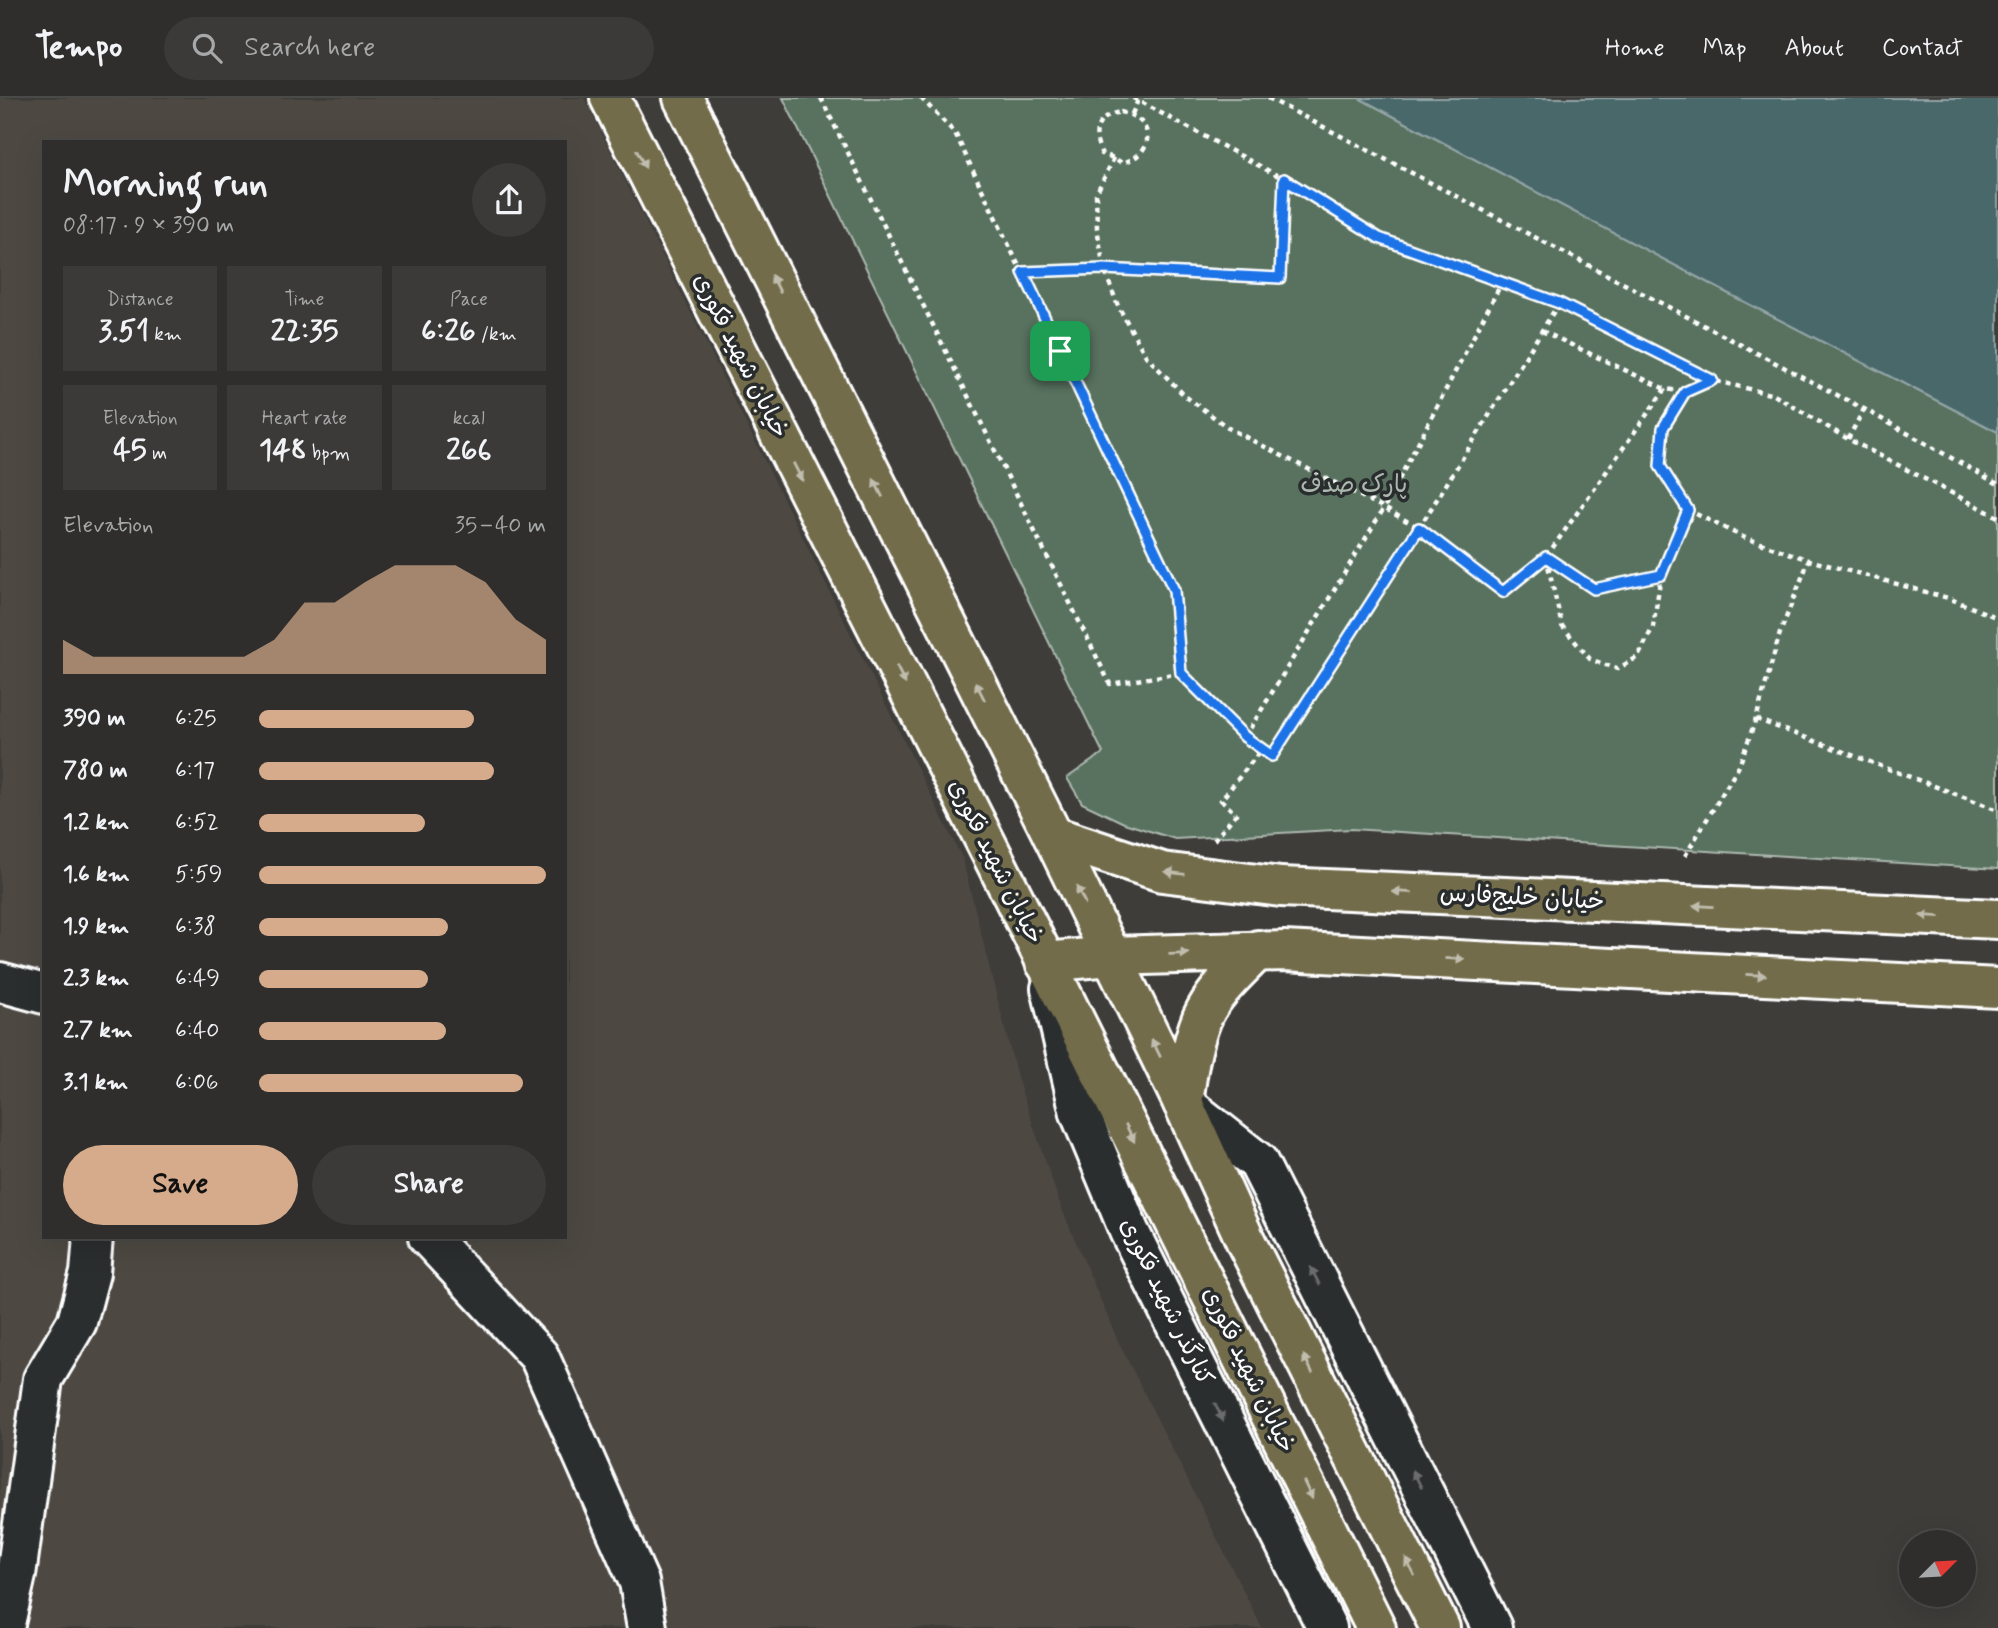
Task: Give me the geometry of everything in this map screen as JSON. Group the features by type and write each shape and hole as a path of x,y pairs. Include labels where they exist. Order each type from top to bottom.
{"main road":[{"name":"خیابان شهید فکوری","path":"610,98 1377,1628"},
{"path":"683,98 1053,836 1183,1103 1247,1244 1440,1628"},
{"name":"خیابان خلیج‌فارس","path":"1053,836 1162,872 1281,887 1998,919"},
{"path":"1045,962 1111,956 1258,950 1998,988"},
{"path":"1183,1103 1190,1053 1203,1016 1222,988 1258,950"}],"street":[{"name":"کنارگذر شهید فکوری","path":"1045,962 1080,1113 1129,1231 1327,1628"},
{"path":"2,986 42,994"},
{"path":"1183,1103 1258,1163 1492,1628"},
{"path":"4,1628 16,1575 43,1379 77,1322 89,1273 93,1239"},
{"path":"430,1239 539,1356 639,1582 647,1628"}],"path":[{"path":"821,98 1110,684 1181,673"},
{"path":"921,98 955,133 1174,590 1181,673 1245,737 1272,756 1419,528 1559,303"},
{"path":"1268,98 1864,409 1998,484"},
{"path":"1132,114 1135,99 1284,179 1379,238 1559,303 1712,380 1774,395 1849,439 1998,517"},
{"path":"1109,114 1132,114 1141,121 1147,142 1142,153 1133,160 1122,163 1102,154 1096,133 1100,122 1109,114"},
{"path":"1114,158 1096,194 1097,228 1104,269 1118,306 1146,356 1185,396 1230,429 1419,528 1503,592 1546,557 1665,389"},
{"path":"1023,272 1104,269 1280,278 1284,179"},
{"path":"1245,737 1384,508 1502,282"},
{"path":"1542,331 1665,389 1685,392 1712,380"},
{"path":"1685,392 1663,428 1660,466 1688,510 1743,537 1809,560 1948,598 1998,618"},
{"path":"1849,439 1864,409"},
{"path":"1546,557 1562,626 1590,659 1616,669 1638,657 1653,627 1661,575 1688,510"},
{"path":"1546,557 1594,589 1661,575"},
{"path":"1685,856 1739,766 1756,719 1780,634 1809,560"},
{"path":"1756,719 1998,810"},
{"path":"1207,848 1236,814 1221,800 1262,749"}],"shaded area":[{"path":"0,98 584,98 962,858 1018,1081 1061,1207 1117,1339 1262,1628 0,1628"}],"green space":[{"name":"پارک صدف","path":"783,98 1359,98 1733,296 1998,432 1998,869 1351,829 1175,839 1124,823 1082,803 1067,778 1103,753"}],"water":[{"path":"1359,98 1998,98 1998,432 1733,296"}],"route":[{"path":"1284,179 1379,238 1559,303 1712,380 1685,392 1663,428 1660,466 1688,510 1661,575 1594,589 1546,557 1503,592 1419,528 1272,756 1245,737 1181,673 1174,590 1060,351 1023,272 1104,269 1280,278 1284,179"}]}
